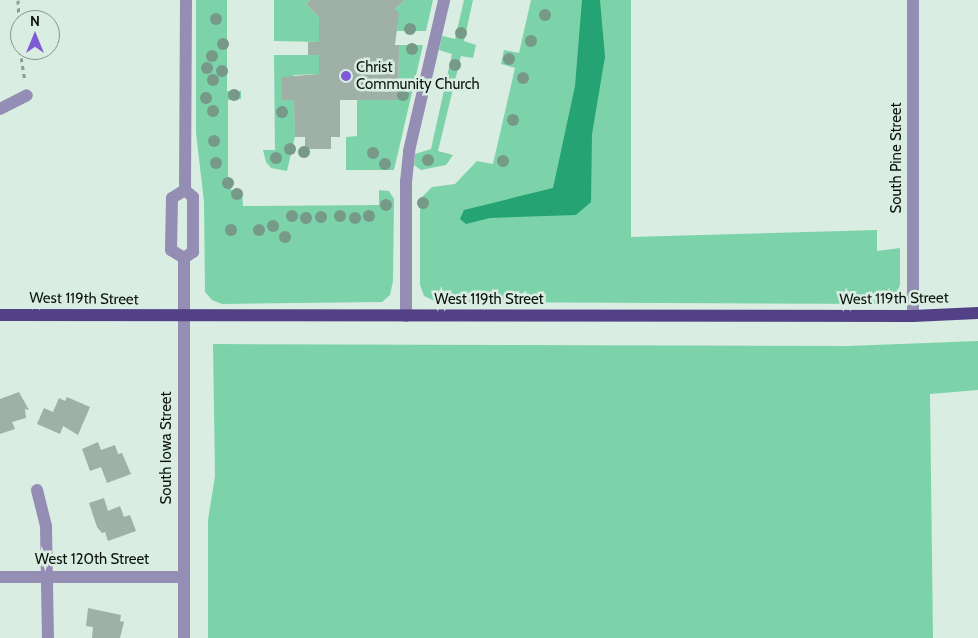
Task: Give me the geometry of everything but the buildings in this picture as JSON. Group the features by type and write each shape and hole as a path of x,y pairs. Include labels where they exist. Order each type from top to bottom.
{"main road":[{"name":"West 119th Street","path":"0,315 913,316 978,313"}],"street":[{"name":"South Iowa Street","path":"184,638 184,258 192,252 193,233 193,197 184,190 186,0"},
{"path":"406,316 406,182 409,152 444,0"},
{"name":"South Pine Street","path":"913,0 913,316"},
{"path":"0,109 27,95"},
{"path":"184,190 172,198 171,250 184,258"},
{"path":"37,490 46,526 48,638"},
{"name":"West 120th Street","path":"0,577 184,577"}],"path":[{"path":"22,60 27,95"}],"shaded area":[{"path":"196,0 227,0 227,91 241,91 241,99 228,100 228,180 232,181 231,190 242,190 243,206 379,205 379,190 389,191 394,199 393,281 390,295 382,302 222,304 212,300 205,292 204,202 196,133"},
{"path":"274,0 310,0 306,4 319,17 319,42 274,41"},
{"path":"405,0 433,0 426,31 395,31 398,13 395,9"},
{"path":"464,0 473,0 464,41 476,45 473,58 461,56 438,151 453,155 446,165 421,170 414,165 415,154 431,149 452,54 439,50 442,36 455,39"},
{"path":"531,0 631,0 631,237 877,230 877,251 900,248 900,285 896,295 880,304 437,302 424,296 420,285 420,199 432,187 455,184 477,161 493,164 515,68 501,64 504,50 519,53"},
{"path":"582,0 600,0 605,57 592,134 591,202 576,215 490,218 466,224 460,219 464,210 553,188 575,86"},
{"path":"399,45 423,45 394,170 346,170 346,137 357,136 357,100 398,100"},
{"path":"274,55 319,55 319,74 294,75 295,137 287,171 271,168 266,162 263,150 275,150"},
{"path":"978,341 978,390 930,394 933,638 208,638 208,520 215,476 213,344 848,346"}],"place":[{"name":"Christ Community Church","path":"346,76"}]}
